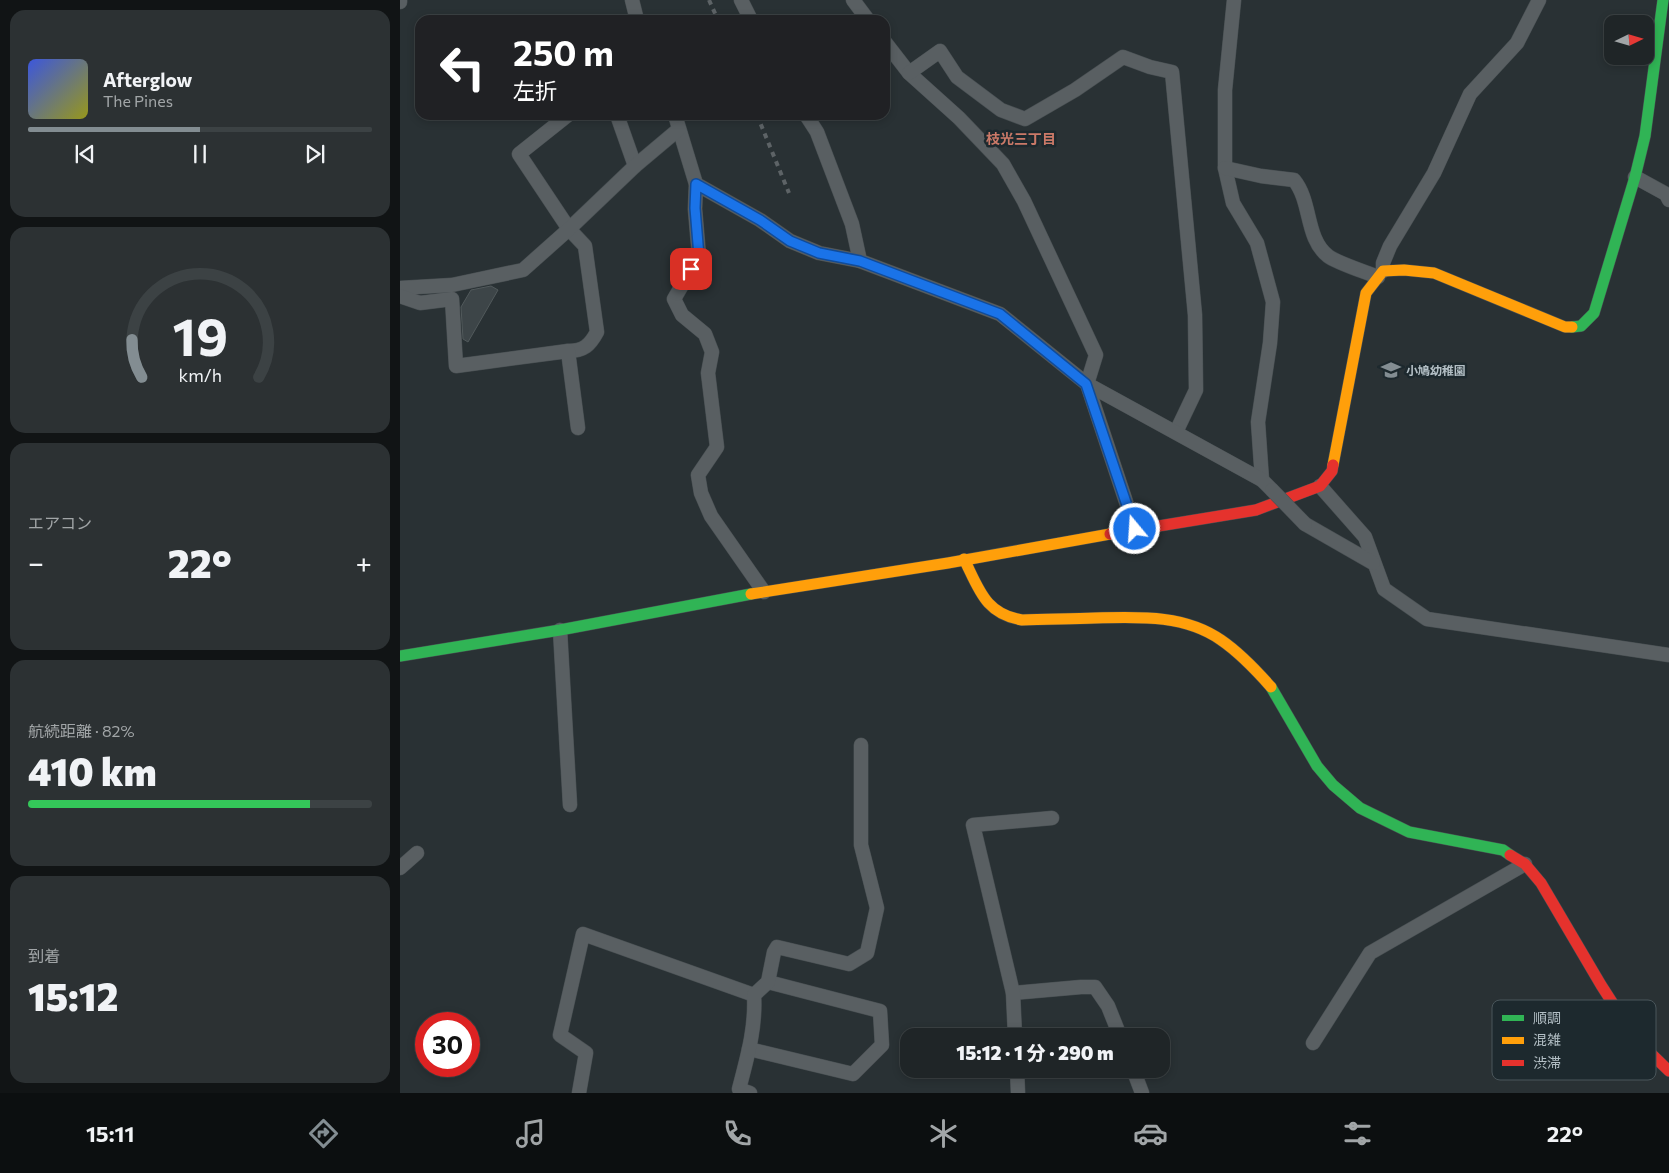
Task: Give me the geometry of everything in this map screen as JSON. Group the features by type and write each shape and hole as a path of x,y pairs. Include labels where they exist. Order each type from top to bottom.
{"street":[{"path":"632,0 636,15"},
{"path":"741,0 748,15"},
{"path":"853,0 864,15"},
{"path":"1234,0 1226,90 1225,168 1233,203 1257,243 1273,302 1270,343 1258,422 1267,485"},
{"path":"400,656 560,630 764,592 1256,510 1320,486 1332,471 1366,293 1381,274 1382,263 1390,246 1434,173 1470,94 1517,43 1539,0"},
{"path":"1225,168 1261,176 1294,180 1301,189 1315,242 1328,256 1381,274 1404,270 1434,273 1565,327 1581,326 1594,314 1635,177 1645,136 1662,0"},
{"path":"890,48 909,73 959,118 1003,164 1024,201 1096,355 1086,384 1135,529"},
{"path":"909,73 940,51 957,77 1001,110 1025,119 1075,90 1123,57 1150,67 1172,72 1195,315 1196,390 1176,432"},
{"path":"400,296 420,303 452,299 456,366 578,351 591,343 597,332 585,246 569,229 519,154 562,120"},
{"path":"619,120 635,166"},
{"path":"677,120 696,184 695,208 699,256 674,299 682,316 704,334 712,352 708,373 717,447 698,475 702,493 711,516 764,592"},
{"path":"809,120 817,132 852,224 860,261"},
{"path":"400,288 452,285 523,270 635,166 679,129"},
{"path":"1635,177 1668,196"},
{"path":"696,184 760,220 790,241 819,253 860,261 1000,314 1086,384 1176,432 1267,485 1306,524 1373,563"},
{"path":"568,351 578,428"},
{"path":"1320,486 1365,538 1384,589 1427,619 1669,655"},
{"path":"964,559 979,590 991,607 1004,616 1022,620 1133,617 1167,619 1200,629 1220,639 1250,663 1275,691 1317,766 1333,785 1360,808 1409,832 1503,850 1526,864 1541,883 1611,1000"},
{"path":"560,630 570,804"},
{"path":"754,995 768,982 774,952 777,947 849,964 867,953 877,908 861,845 861,745"},
{"path":"1015,1028 1013,993 973,826 1052,818"},
{"path":"400,868 417,853"},
{"path":"1313,1043 1370,953 1526,864"},
{"path":"579,1093 586,1053 560,1035 583,934 754,995"},
{"path":"749,1049 854,1074 882,1045 880,1011 768,982"},
{"path":"1013,993 1095,987 1108,1006 1117,1028"},
{"path":"750,1093 739,1089 755,1014 754,995"},
{"path":"1656,1058 1669,1071"},
{"path":"1017,1078 1018,1093"},
{"path":"1136,1078 1142,1093"}],"building":[{"path":"491,286 498,290 468,342 463,339 461,307 471,290"}],"railway":[{"path":"709,0 716,15"},
{"path":"759,120 789,193"}],"traffic: fast":[{"path":"1572,327 1581,326 1594,313 1635,177 1645,136 1663,0"},
{"path":"400,656 560,630 751,594"},
{"path":"1271,687 1317,766 1333,785 1360,808 1409,832 1503,850 1510,855"}],"traffic: slow":[{"path":"1333,465 1366,293 1383,271 1404,270 1434,273 1565,327 1572,327"},
{"path":"751,594 948,563 1110,534"},
{"path":"964,559 979,590 991,606 1010,617 1022,620 1144,618 1176,621 1192,625 1228,645 1248,662 1271,687"}],"traffic: jam":[{"path":"1110,534 1256,510 1320,486 1332,471 1333,465"},
{"path":"1510,855 1525,864 1541,883 1611,1000"},
{"path":"1656,1058 1669,1071"}],"place":[{"name":"小鳩幼稚園","path":"1391,370"}],"district":[{"name":"枝光三丁目","path":"1021,138"}],"route":[{"path":"691,269 699,256 695,208 696,184 760,220 790,241 819,253 860,261 1000,314 1086,384 1135,529"}]}
